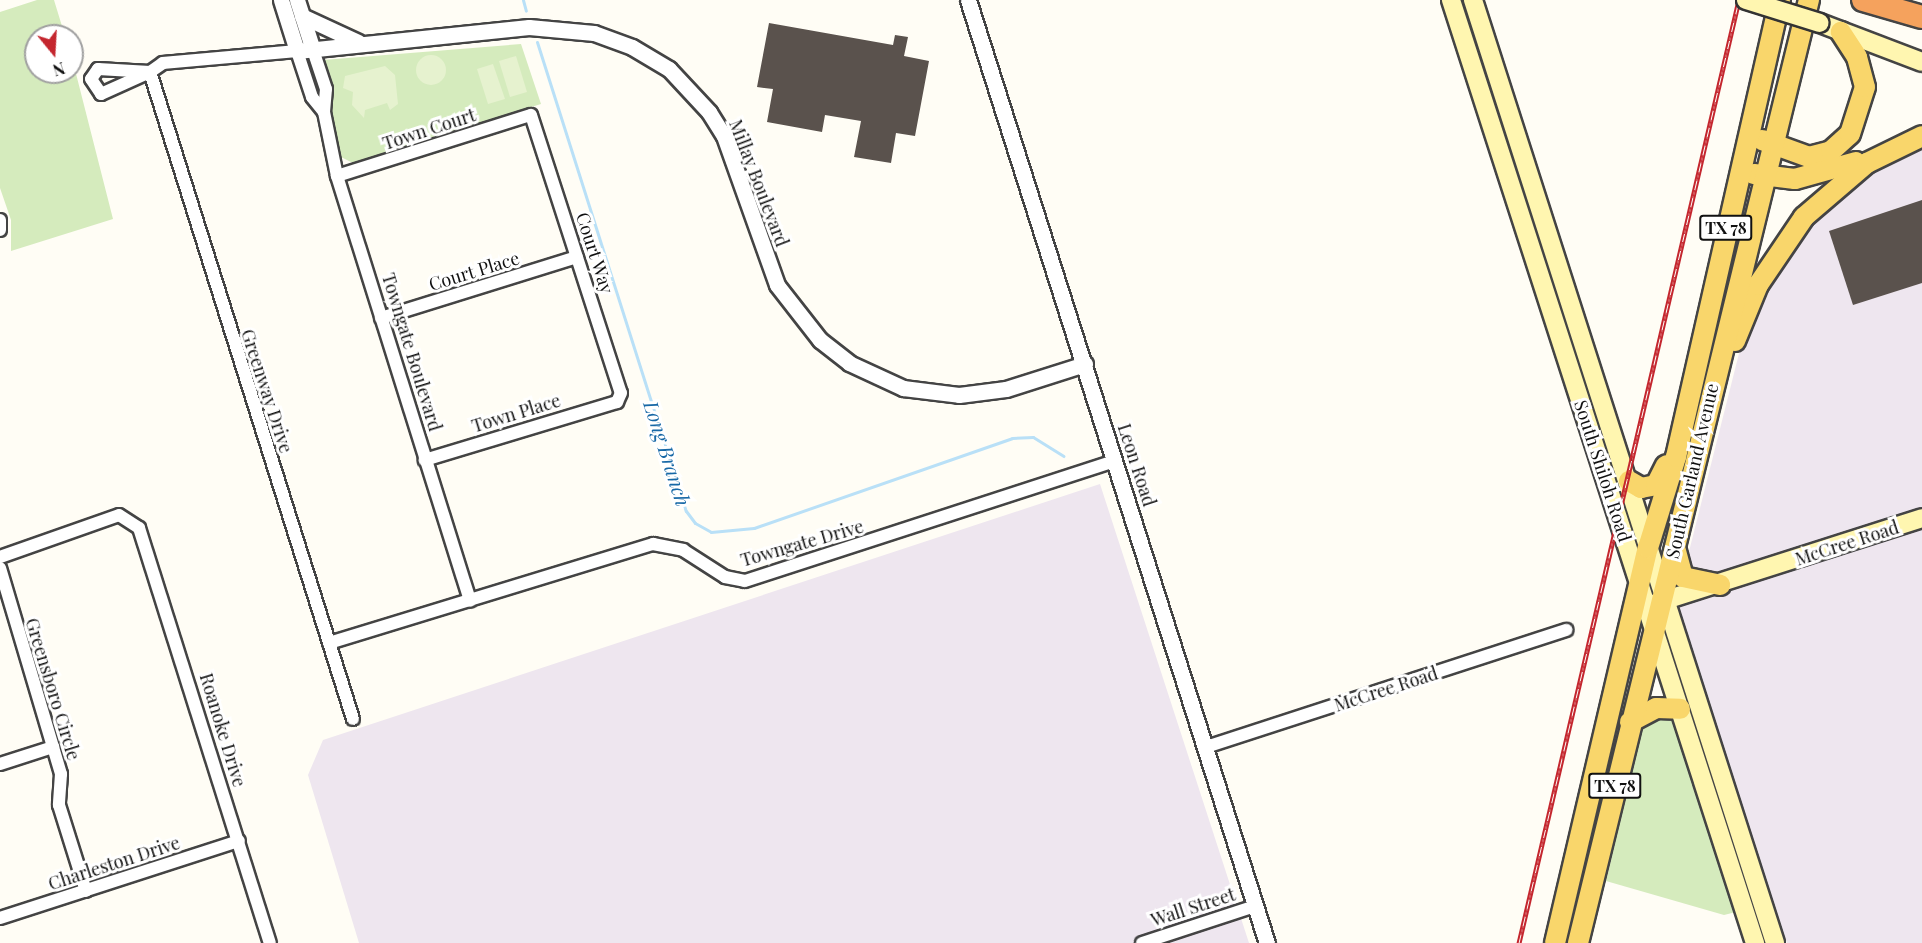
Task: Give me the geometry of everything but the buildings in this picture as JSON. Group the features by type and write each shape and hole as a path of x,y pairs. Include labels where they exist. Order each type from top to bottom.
{"highway":[{"path":"1863,0 1922,17"}],"main road":[{"name":"South Shiloh Road","path":"1451,0 1645,601 1774,943"},
{"name":"South Shiloh Road","path":"1473,0 1629,482 1648,548"},
{"path":"1746,0 1820,23 1922,62"},
{"name":"South Garland Avenue","path":"1555,943 1645,601 1648,548 1676,457 1739,170 1780,0"},
{"name":"South Garland Avenue","path":"1578,943 1653,629 1645,601 1675,542 1766,176 1780,146 1781,114 1809,0"},
{"path":"1748,135 1809,158 1824,154 1844,143 1856,124 1864,77 1841,32"},
{"path":"1468,51 1487,45"},
{"path":"1739,170 1766,176 1820,176 1922,136"},
{"path":"1708,414 1743,318 1777,254 1826,195 1895,147"},
{"path":"1511,183 1520,186 1534,218 1546,226"},
{"path":"1629,482 1641,488 1656,485 1676,457"},
{"name":"McCree Road","path":"1645,601 1720,585 1922,518"},
{"path":"1675,542 1683,577 1720,585"},
{"path":"1653,629 1755,943"},
{"path":"1630,722 1656,708 1680,710"}],"street":[{"name":"Towngate Boulevard","path":"280,0 312,97 324,112"},
{"name":"Towngate Boulevard","path":"297,0 326,89 324,112 337,177 470,601"},
{"name":"Leon Road","path":"968,0 1267,943"},
{"path":"302,16 339,36 367,44"},
{"name":"Millay Boulevard","path":"297,51 550,27 594,33 632,47 669,69 709,112 724,136 777,285 820,340 849,363 903,388 960,395 1006,389 1085,364"},
{"name":"Greenway Drive","path":"297,51 163,63 150,72 353,719"},
{"name":"Town Court","path":"337,177 531,115"},
{"name":"Court Way","path":"531,115 621,393 617,402"},
{"path":"0,220 0,230"},
{"name":"Court Place","path":"381,318 577,257"},
{"name":"Town Place","path":"425,460 617,402"},
{"name":"Towngate Drive","path":"329,643 653,544 683,550 725,577 745,581 1115,461"},
{"name":"Roanoke Drive","path":"0,557 119,515 139,528 270,943"},
{"name":"Greensboro Circle","path":"0,568 5,609 61,774 59,804 86,891"},
{"name":"McCree Road","path":"1206,747 1566,630"},
{"path":"0,764 53,747"},
{"name":"Charleston Drive","path":"0,918 239,841"},
{"name":"Wall Street","path":"1142,943 1255,906"}],"shaded area":[{"path":"1922,149 1922,943 1787,943 1675,607 1753,298 1815,215 1885,161"},
{"path":"1100,484 1249,943 359,943 308,775 323,740"}],"green space":[{"path":"37,0 54,0 61,24 24,24 24,84 79,84 113,219 11,251 11,220 0,188 0,12"},
{"path":"521,44 541,104 353,163 339,156 323,60"},
{"path":"431,55 442,59 446,70 442,81 431,85 420,81 416,70 420,59"},
{"path":"516,56 527,92 510,97 499,61"},
{"path":"493,64 505,99 488,104 477,69"},
{"path":"385,66 395,75 398,104 390,110 387,103 365,110 364,118 352,105 353,92 343,88 345,76"},
{"path":"1660,696 1674,710 1740,911 1724,915 1606,881 1647,707"}],"waterway":[{"name":"Long Branch","path":"523,0 526,11"},
{"name":"Long Branch","path":"537,42 686,511 695,523 711,532 754,528 1012,438 1033,437 1064,456"}],"railway":[{"path":"1519,943 1739,0"}]}
